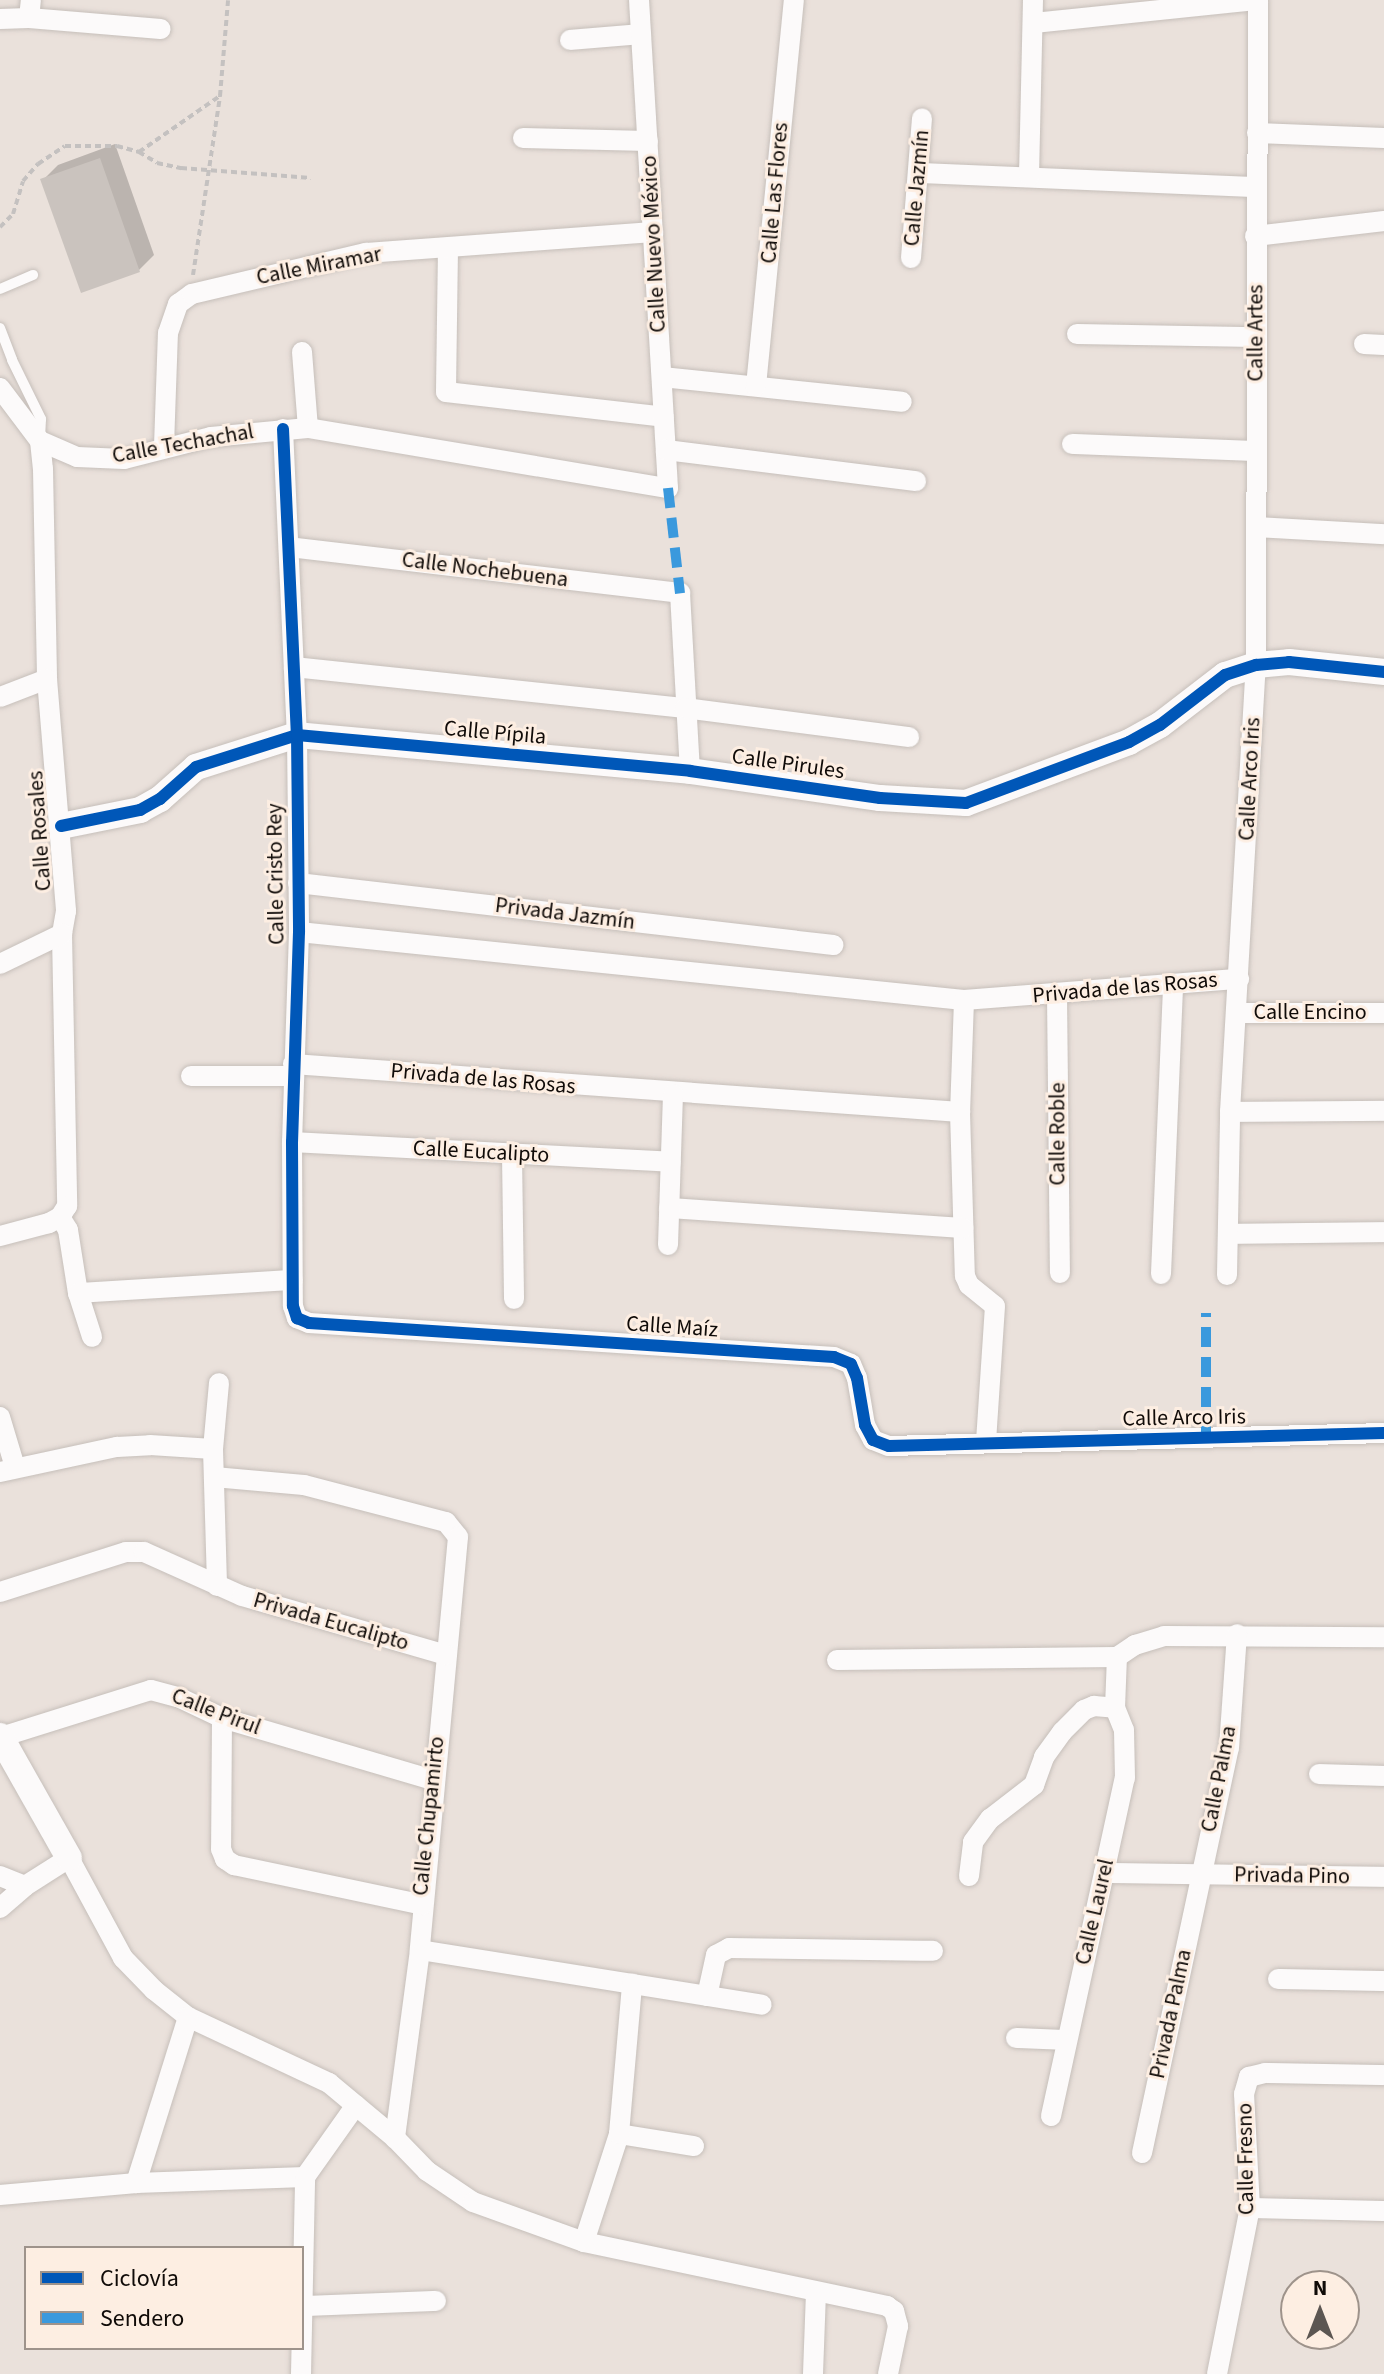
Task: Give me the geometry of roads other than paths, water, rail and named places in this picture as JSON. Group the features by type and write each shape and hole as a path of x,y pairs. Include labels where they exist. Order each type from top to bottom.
{"street":[{"name":"Calle Nuevo México","path":"639,0 668,488"},
{"name":"Calle Las Flores","path":"756,386 794,0"},
{"path":"1029,176 1033,0"},
{"path":"1034,23 1258,0"},
{"name":"Calle Artes","path":"1256,665 1255,187 1258,0"},
{"path":"0,19 30,9 161,29"},
{"path":"570,40 641,34"},
{"name":"Calle Jazmín","path":"911,258 922,118"},
{"path":"1257,133 1384,138"},
{"path":"523,138 648,141"},
{"path":"919,173 1255,187"},
{"path":"1255,236 1384,221"},
{"path":"653,232 448,248 446,392 664,417"},
{"name":"Calle Miramar","path":"164,446 168,333 178,304 192,294 366,253 448,248"},
{"path":"1077,334 1256,337"},
{"path":"302,352 308,428"},
{"path":"662,377 902,402"},
{"path":"0,388 40,441"},
{"name":"Calle Techachal","path":"40,441 77,457 124,459 164,446 308,428 668,488"},
{"name":"Calle Cristo Rey","path":"283,429 297,735 299,932 292,1142 293,1306 297,1318"},
{"name":"Calle Rosales","path":"40,441 47,679 66,911 62,934 67,1206 60,1217"},
{"path":"1072,444 1257,451"},
{"path":"666,450 916,481"},
{"path":"1257,527 1384,534"},
{"name":"Calle Nochebuena","path":"289,547 680,593 685,708"},
{"name":"Calle Pirules","path":"690,771 880,798 966,803 990,797 1129,742 1160,725 1225,675 1256,665 1289,662 1384,672"},
{"name":"Calle Arco Iris","path":"1227,1275 1230,1112 1256,665"},
{"name":"Calle Pirules","path":"294,667 685,708 909,737"},
{"path":"0,697 47,679"},
{"path":"685,708 690,771"},
{"path":"61,826 140,810 160,799 196,767 297,735"},
{"name":"Calle Pípila","path":"297,735 690,771"},
{"name":"Privada Jazmín","path":"298,883 833,945"},
{"path":"299,932 964,1000 960,1112 967,1281 995,1306 986,1443"},
{"path":"0,964 62,934"},
{"name":"Privada de las Rosas","path":"964,1000 1239,979"},
{"path":"1161,1274 1173,984"},
{"name":"Calle Roble","path":"1057,994 1060,1273"},
{"name":"Calle Encino","path":"1236,1013 1384,1013"},
{"name":"Privada de las Rosas","path":"191,1076 293,1070 673,1094"},
{"path":"668,1245 673,1094 960,1112"},
{"path":"1230,1112 1384,1111"},
{"name":"Calle Eucalipto","path":"292,1142 670,1162"},
{"path":"512,1154 514,1299"},
{"path":"669,1208 963,1228"},
{"path":"0,1236 60,1217 68,1230 78,1293 92,1337"},
{"path":"1229,1234 1384,1232"},
{"path":"78,1293 293,1280"},
{"name":"Calle Maíz","path":"297,1318 309,1323 834,1357 851,1364 857,1378 865,1425 873,1440 889,1446 986,1443"},
{"path":"0,1592 126,1552 144,1552 217,1586 213,1449 219,1383"},
{"path":"0,1417 7,1470 117,1447 150,1445 213,1449"},
{"name":"Calle Arco Iris","path":"986,1443 1384,1433"},
{"name":"Calle Chupamirto","path":"214,1477 304,1485 446,1522 456,1530 458,1544 423,1905 234,1865 225,1859 221,1849 222,1718"},
{"name":"Privada Eucalipto","path":"217,1586 311,1619 446,1655"},
{"name":"Calle Palma","path":"1200,1875 1229,1748 1237,1634"},
{"path":"837,1660 1117,1657 1135,1645 1164,1636 1384,1637"},
{"name":"Calle Laurel","path":"1051,2116 1065,2040 1125,1778 1124,1730 1115,1708 1117,1657"},
{"name":"Calle Pirul","path":"0,1737 151,1690 178,1697 222,1718 433,1780"},
{"path":"969,1876 973,1842 990,1819 1034,1785 1044,1757 1062,1732 1084,1710 1094,1706 1115,1708"},
{"path":"0,1737 123,1958 154,1990 188,2017 329,2083 395,2138 427,2171 473,2202 553,2234 584,2242 887,2306 894,2311 898,2326 888,2374"},
{"path":"1319,1774 1384,1776"},
{"path":"0,1908 25,1886 69,1858"},
{"name":"Privada Pino","path":"1104,1873 1384,1877"},
{"name":"Privada Palma","path":"1142,2153 1200,1875"},
{"path":"0,1876 25,1886"},
{"path":"395,2138 423,1905"},
{"path":"707,1996 716,1955 729,1948 933,1951"},
{"path":"420,1950 762,2005"},
{"path":"1278,1979 1384,1981"},
{"path":"584,2242 619,2134 632,1984"},
{"path":"136,2183 188,2017"},
{"path":"1016,2038 1065,2040"},
{"name":"Calle Fresno","path":"1217,2374 1250,2208 1244,2094 1249,2077 1265,2073 1384,2075"},
{"path":"304,2246 305,2177 356,2105"},
{"path":"619,2134 694,2146"},
{"path":"0,2195 136,2183 305,2177"},
{"path":"1250,2208 1384,2211"},
{"path":"813,2374 816,2292"},
{"path":"304,2306 436,2301"},
{"path":"301,2374 302,2350"}],"lane":[{"path":"0,289 33,275"},
{"path":"0,328 41,419 40,441"}]}
